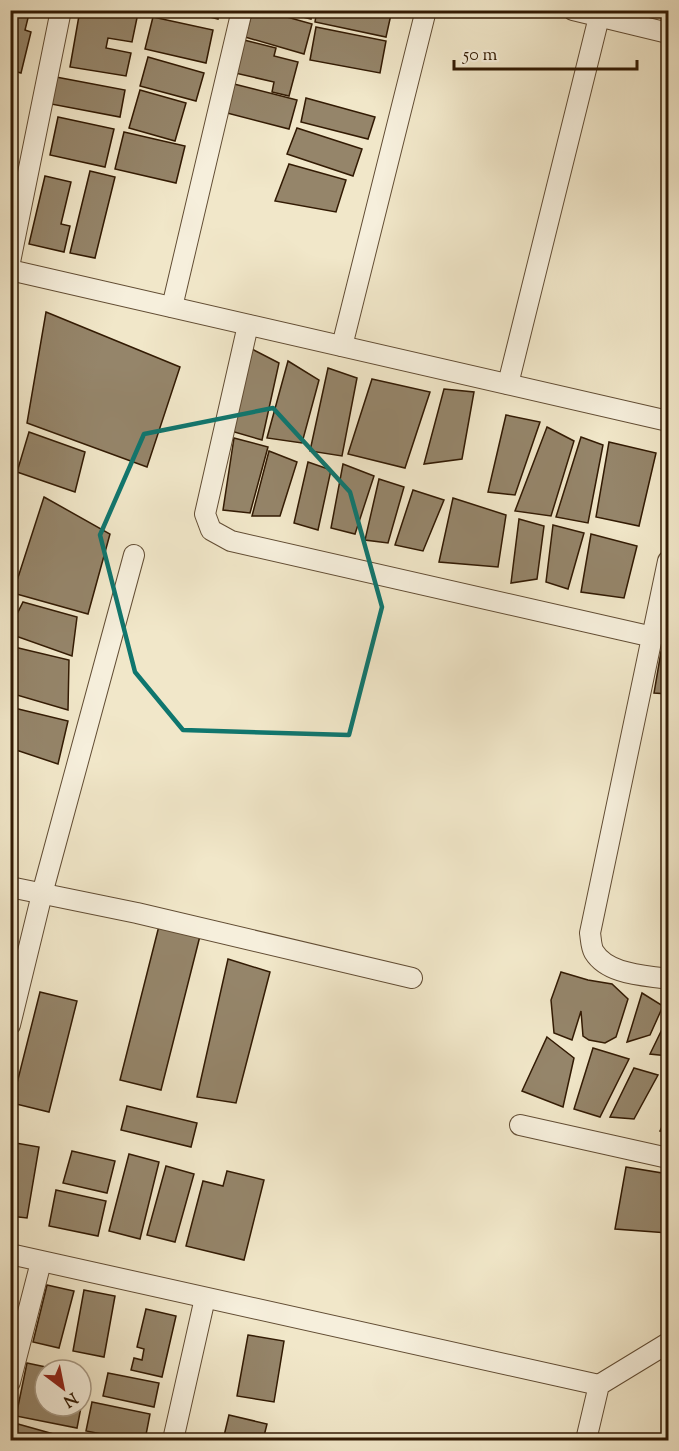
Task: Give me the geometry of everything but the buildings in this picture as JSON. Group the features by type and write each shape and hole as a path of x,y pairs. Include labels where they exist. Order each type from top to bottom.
{"street":[{"path":"10,262 20,167 61,10"},
{"path":"172,307 242,10"},
{"path":"342,346 426,10"},
{"path":"573,10 669,33"},
{"path":"508,384 599,17"},
{"path":"10,270 669,421"},
{"path":"248,325 205,514 211,530 231,541 652,637"},
{"path":"10,1025 42,894 134,555"},
{"path":"669,561 590,933 592,950 600,960 618,970 669,979"},
{"path":"10,886 138,913 412,978"},
{"path":"520,1125 669,1158"},
{"path":"10,1254 599,1385 669,1343"},
{"path":"10,1382 41,1262"},
{"path":"173,1440 205,1298"},
{"path":"586,1440 599,1385"}],"highlighted area":[{"path":"273,408 350,492 382,607 349,735 183,730 135,672 100,535 144,434"}]}
